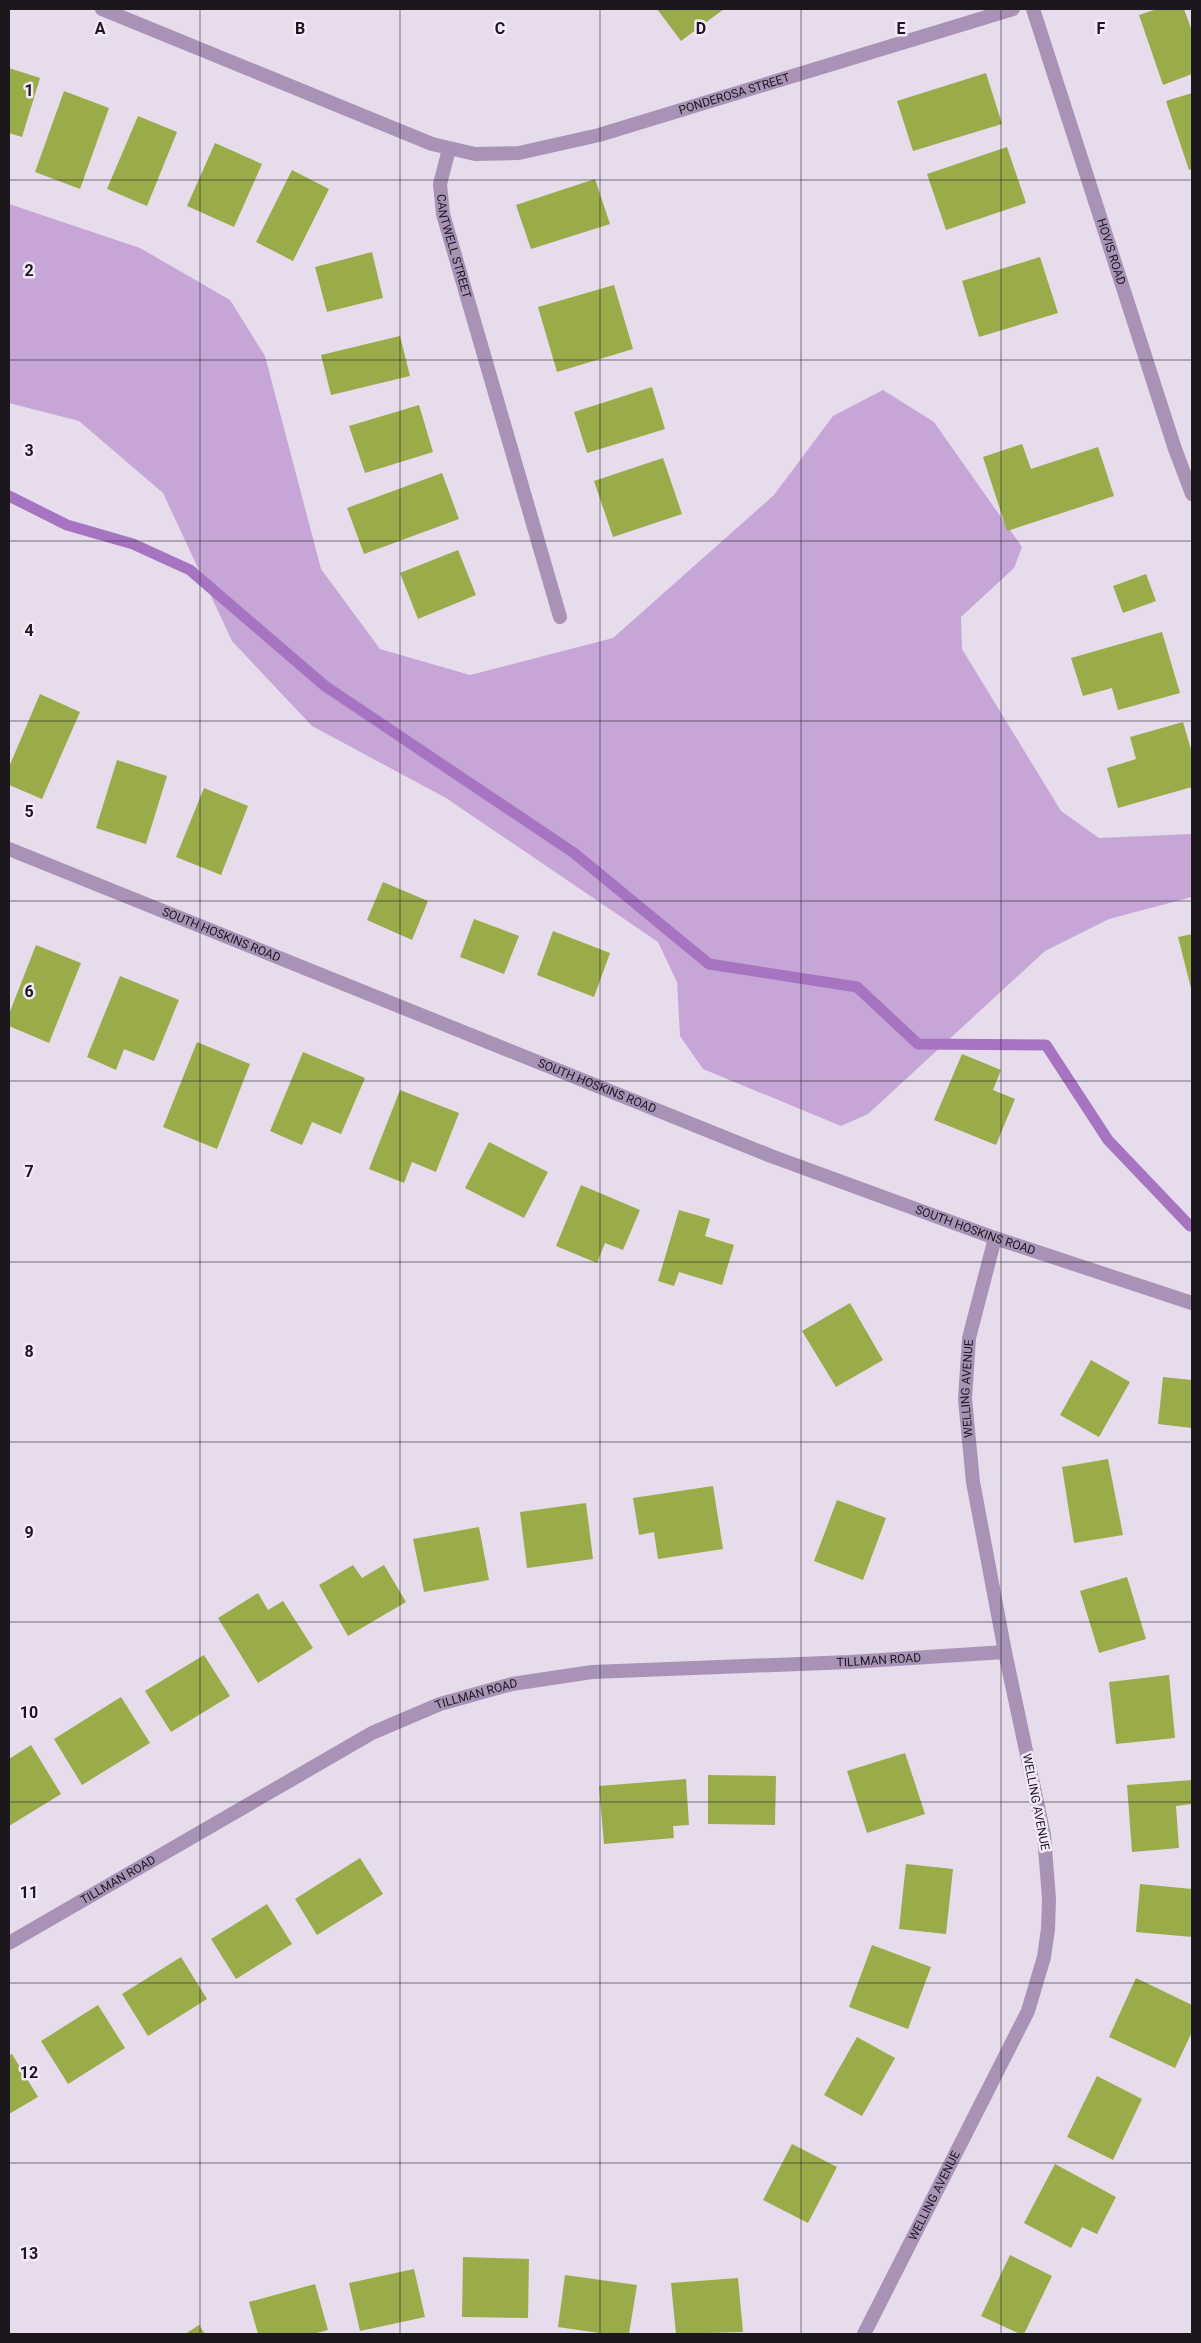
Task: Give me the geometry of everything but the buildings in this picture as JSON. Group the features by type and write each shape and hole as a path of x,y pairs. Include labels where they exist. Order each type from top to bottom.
{"street":[{"path":"102,9 412,136 449,149"},
{"name":"PONDEROSA STREET","path":"449,149 475,154 519,153 598,135 1013,9"},
{"name":"HOVIS ROAD","path":"1033,9 1172,440 1192,494"},
{"name":"CANTWELL STREET","path":"449,149 440,184 443,214 560,617"},
{"name":"SOUTH HOSKINS ROAD","path":"9,849 771,1156 995,1238 1192,1303"},
{"name":"WELLING AVENUE","path":"864,2334 1028,2011 1044,1957 1049,1899 1044,1835 1005,1652 973,1482 965,1399 970,1338 995,1238"},
{"name":"TILLMAN ROAD","path":"9,1943 372,1733 440,1704 512,1684 592,1672 850,1662 1005,1652"}],"shaded area":[{"path":"9,204 140,248 230,300 265,356 321,569 380,649 470,675 613,638 774,495 833,416 883,390 934,422 1022,547 1014,568 961,617 962,649 1061,811 1099,838 1192,834 1192,897 1109,919 1045,951 868,1114 841,1126 703,1069 680,1036 677,982 658,942 446,798 312,726 232,641 163,493 79,421 9,403"}],"waterway":[{"path":"9,496 67,525 133,544 190,570 325,686 574,853 709,964 857,987 918,1044 1046,1045 1108,1140 1190,1226"}]}
